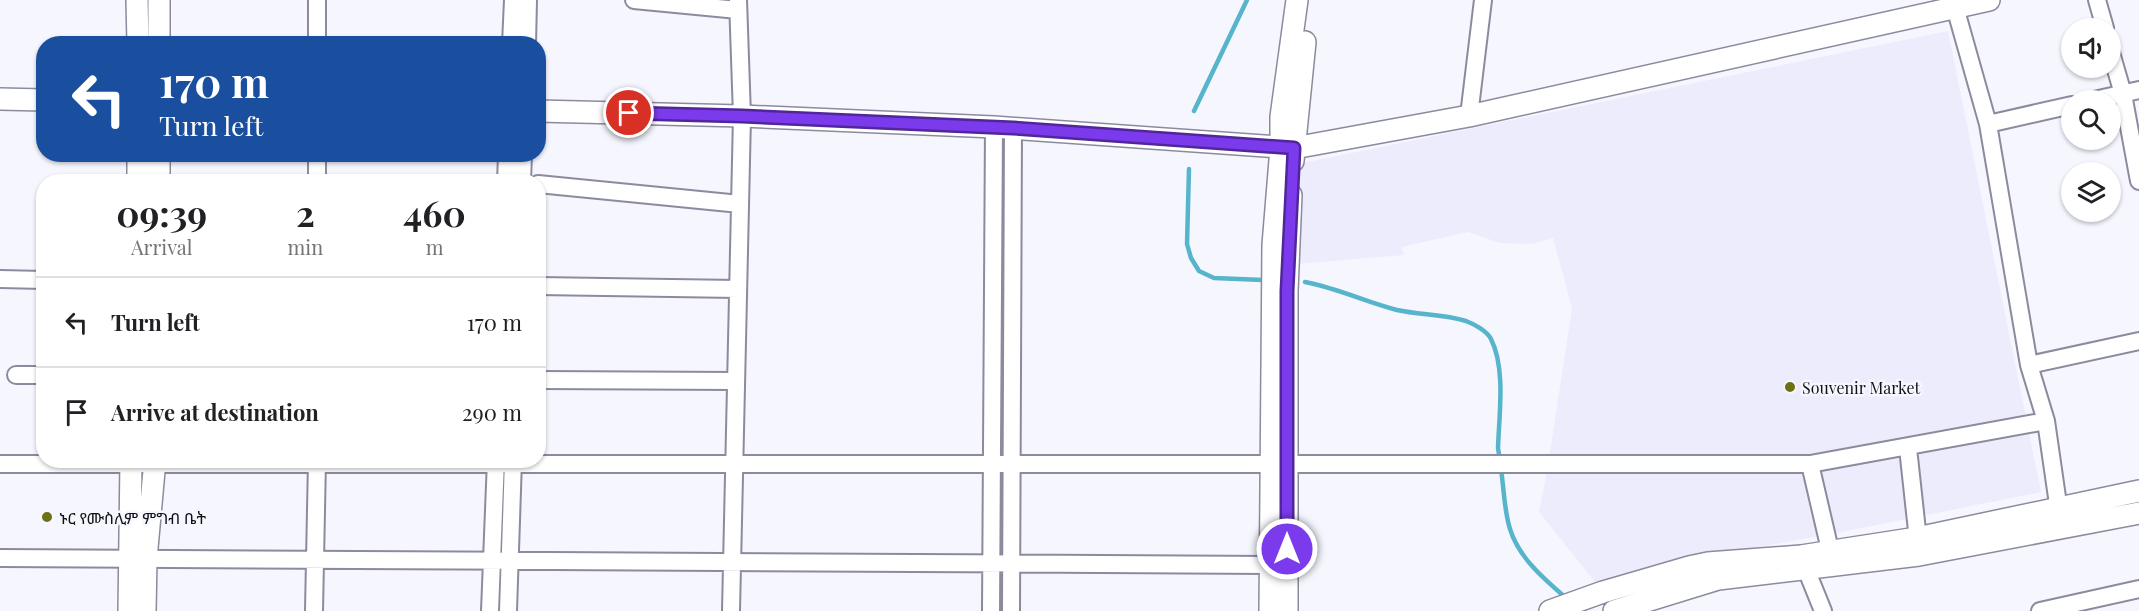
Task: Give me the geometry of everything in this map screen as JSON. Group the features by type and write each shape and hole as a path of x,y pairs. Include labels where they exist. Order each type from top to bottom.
{"street":[{"path":"137,0 138,36"},
{"path":"159,0 159,36"},
{"path":"317,0 317,36"},
{"path":"511,36 513,0"},
{"path":"526,36 528,0"},
{"path":"634,0 738,5 742,116 731,611"},
{"path":"1287,148 1281,117 1297,0"},
{"path":"1287,611 1279,466 1280,245 1287,148 1309,0"},
{"path":"1469,116 1483,0"},
{"path":"546,111 742,116 1004,128 1287,148 1469,116 1954,4 1989,0"},
{"path":"2097,0 2102,18"},
{"path":"1954,4 1988,124 2029,365 2046,421 2057,508 2062,529"},
{"path":"2121,72 2131,92 2139,182"},
{"path":"0,99 36,100"},
{"path":"1988,124 2061,107"},
{"path":"991,611 992,465 1004,128"},
{"path":"1004,128 1012,465 1011,611"},
{"path":"546,185 740,204"},
{"path":"0,279 36,280"},
{"path":"546,286 738,289"},
{"path":"2029,365 2139,341"},
{"path":"16,375 36,375"},
{"path":"546,380 736,381"},
{"path":"546,463 1279,466 1810,464 1908,448 2046,421"},
{"path":"1908,448 1918,546"},
{"path":"0,464 36,463"},
{"path":"1810,464 1830,550"},
{"path":"1270,611 1270,564 1279,466"},
{"path":"131,468 138,559 146,611"},
{"path":"129,611 154,468"},
{"path":"314,611 317,468"},
{"path":"490,611 492,560 503,468"},
{"path":"504,468 510,560 507,611"},
{"path":"1550,611 1603,592 1698,565 1802,562 1834,566 2057,508 2139,491"},
{"path":"1614,611 1718,579 1802,562 1830,550 1918,546 2062,529 2139,513"},
{"path":"0,558 1270,564"},
{"path":"1802,562 1823,611"},
{"path":"2040,611 2087,606 2139,589"}],"shaded area":[{"name":"Souvenir Market","path":"1948,31 2041,492 1687,560 1599,587 1539,512 1572,308 1553,238 1532,244 1500,243 1468,232 1402,247 1404,255 1296,264 1295,188 1303,163"}],"waterway":[{"path":"1194,111 1247,0"},
{"path":"1189,169 1187,244 1191,258 1199,271 1214,278 1263,280"},
{"path":"1305,282 1397,310 1466,321 1487,333 1496,351 1499,364 1498,448 1500,461"},
{"path":"1501,469 1506,514 1514,540 1533,567 1566,598"}],"place":[{"name":"Souvenir Market","path":"1790,387"},
{"name":"ኑር የሙስሊም ምግብ ቤት","path":"47,517"}],"route":[{"path":"629,113 1013,128 1294,148 1287,291 1287,549"}]}
